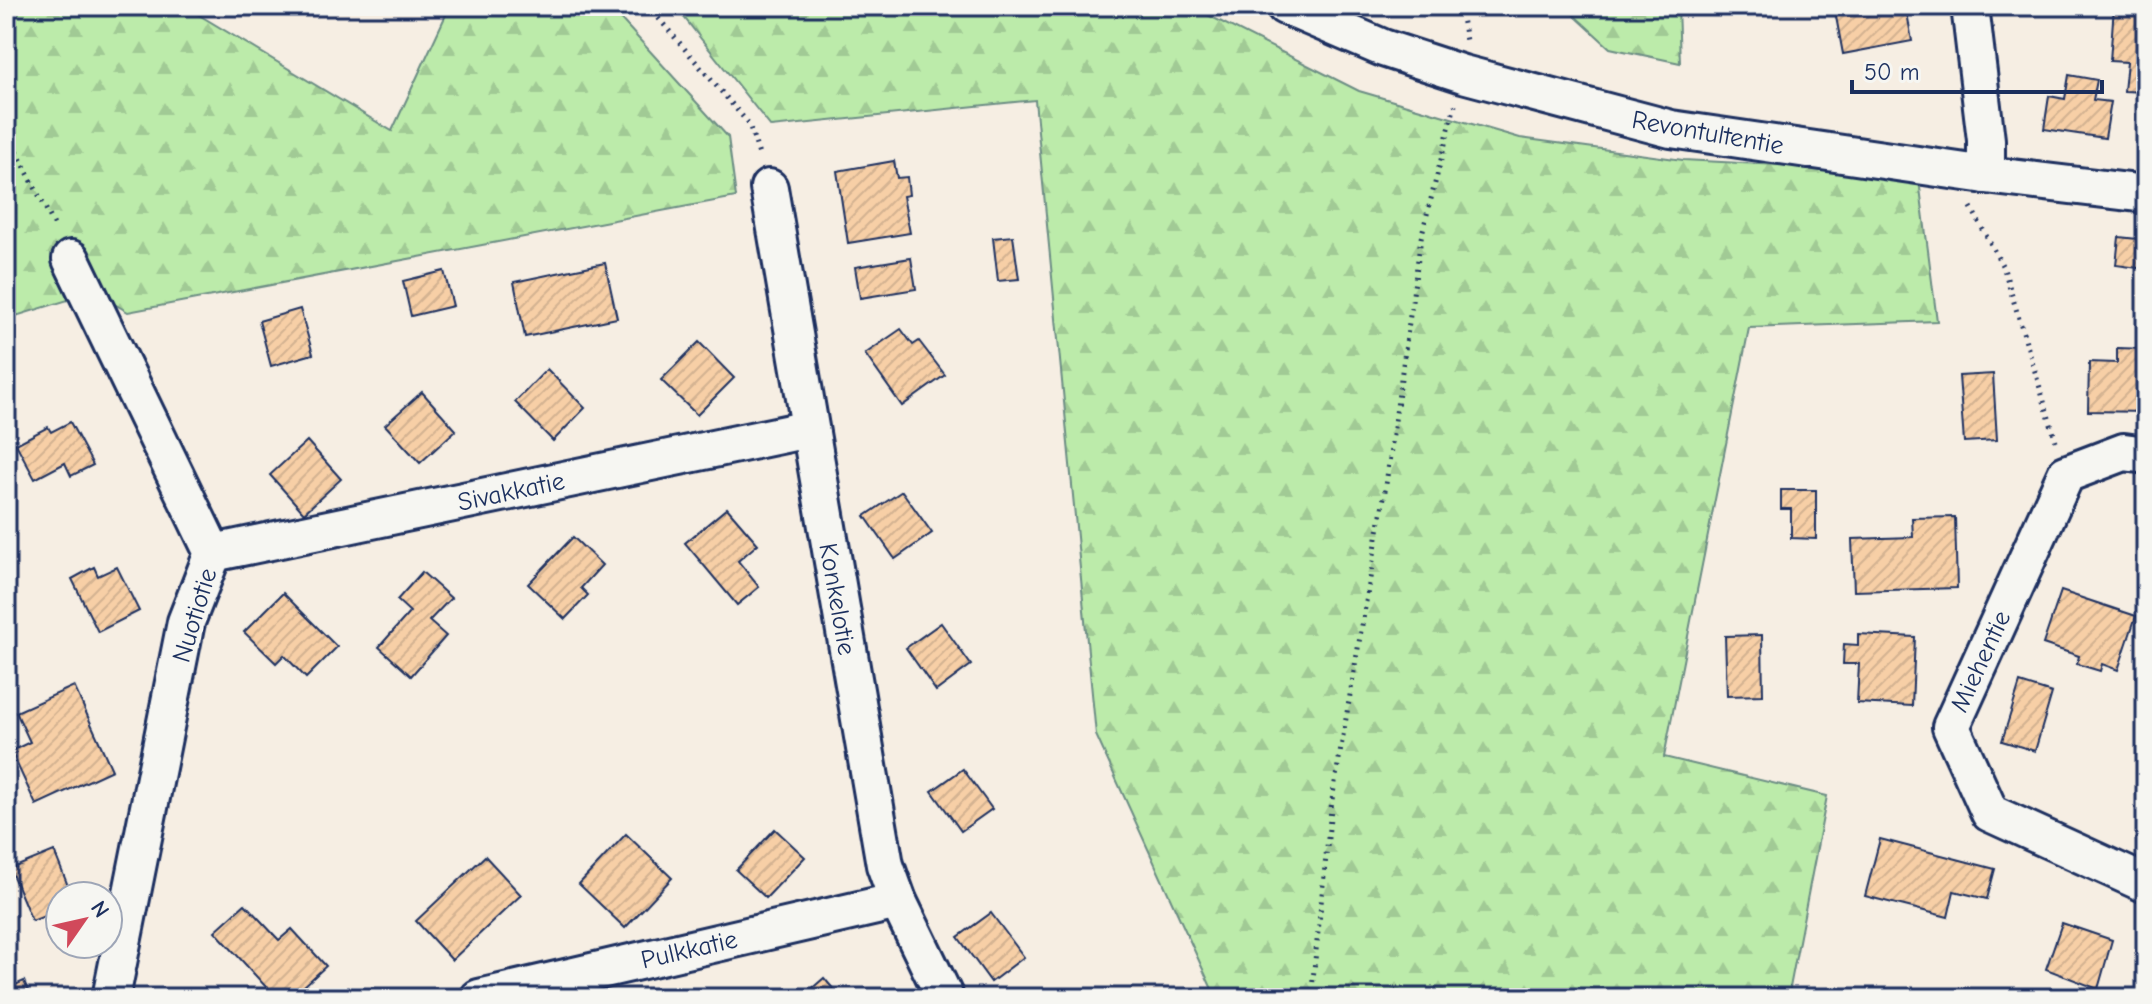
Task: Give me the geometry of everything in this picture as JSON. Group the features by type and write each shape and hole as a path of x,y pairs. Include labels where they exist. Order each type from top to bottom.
{"street":[{"name":"Revontultentie","path":"1285,6 1383,48 1458,58 1671,129 2146,194"},
{"path":"1969,172 1986,140 1970,6"},
{"name":"Konkelotie","path":"769,188 885,865 898,901 945,998"},
{"name":"Nuotiotie","path":"71,259 213,553 186,622 111,998"},
{"name":"Sivakkatie","path":"213,553 809,429"},
{"path":"2066,474 2124,452 2146,455"},
{"name":"Miehentie","path":"2066,474 1951,727 1990,813 2146,884"},
{"name":"Pulkkatie","path":"479,998 898,901"}],"path":[{"path":"648,6 749,124 769,188"},
{"path":"1311,998 1332,800 1385,491 1421,238 1458,58 1467,45 1460,6"},
{"path":"6,130 71,259"},
{"path":"1969,172 2004,269 2066,474"}],"green space":[{"path":"6,6 184,6 392,131 450,6 609,6 728,137 736,197 128,312 94,292 6,319"},
{"path":"675,6 1190,6 1359,91 1520,138 1683,160 1918,172 1937,321 1749,328 1664,757 1827,796 1788,998 1216,998 1096,735 1035,100 771,127"},
{"path":"1564,6 1678,6 1680,63 1610,48"}],"building":[{"path":"1834,6 1911,6 1906,7 1912,41 1843,54"},
{"path":"2114,6 2146,6 2146,92 2124,91 2127,62 2110,61"},
{"path":"2069,75 2097,80 2093,100 2111,102 2105,138 2044,129 2049,96 2065,99"},
{"path":"894,161 897,178 907,177 909,195 903,196 910,233 848,243 837,171"},
{"path":"1013,236 1019,279 998,281 993,238"},
{"path":"2119,237 2146,240 2146,269 2116,265"},
{"path":"911,258 916,289 860,298 855,267"},
{"path":"605,263 617,318 525,337 514,282"},
{"path":"444,271 453,306 411,316 403,281"},
{"path":"300,309 313,354 271,366 259,321"},
{"path":"901,329 913,345 919,341 945,375 902,406 865,354"},
{"path":"699,342 734,378 697,415 661,380"},
{"path":"2117,348 2146,349 2146,412 2088,411 2089,362 2117,363"},
{"path":"547,369 585,408 553,441 515,402"},
{"path":"1993,374 1997,440 1964,442 1959,376"},
{"path":"422,392 456,430 420,463 385,425"},
{"path":"70,422 93,465 71,476 65,463 35,479 16,444 48,427 51,432"},
{"path":"307,441 341,479 304,513 270,475"},
{"path":"1781,490 1816,490 1816,539 1791,538 1791,509 1781,509"},
{"path":"902,491 932,533 895,559 865,516"},
{"path":"727,508 758,544 738,561 759,587 737,605 685,543"},
{"path":"1955,517 1957,588 1854,591 1852,539 1913,537 1912,518"},
{"path":"573,537 602,565 581,588 588,595 565,619 528,584"},
{"path":"94,567 98,576 117,567 139,611 98,632 72,579"},
{"path":"422,572 451,598 429,621 446,636 411,676 379,647 410,612 397,600"},
{"path":"2061,591 2136,616 2118,670 2102,664 2100,671 2077,664 2079,656 2043,644"},
{"path":"283,593 337,647 306,678 284,655 276,663 244,632"},
{"path":"941,623 971,665 936,691 906,648"},
{"path":"1858,634 1915,637 1912,706 1857,703 1859,664 1843,664 1844,644 1858,645"},
{"path":"1762,635 1763,695 1727,696 1725,636"},
{"path":"2020,683 2052,693 2035,751 2002,741"},
{"path":"74,686 112,770 36,805 11,751 30,742 16,712"},
{"path":"2145,715 2146,800 2140,800"},
{"path":"963,769 992,809 961,831 932,791"},
{"path":"775,829 805,857 766,898 736,870"},
{"path":"626,834 672,878 625,928 579,884"},
{"path":"1880,839 1995,869 1987,899 1954,891 1948,917 1865,896"},
{"path":"54,851 66,880 44,880 44,916 32,921 10,869"},
{"path":"485,856 521,895 452,960 416,921"},
{"path":"245,904 279,940 292,929 326,966 291,998 276,998 215,931"},
{"path":"991,913 1024,957 991,982 958,937"},
{"path":"2062,923 2112,940 2098,989 2046,969"},
{"path":"824,978 841,998 801,998"},
{"path":"24,981 31,998 6,998 6,989"}]}
